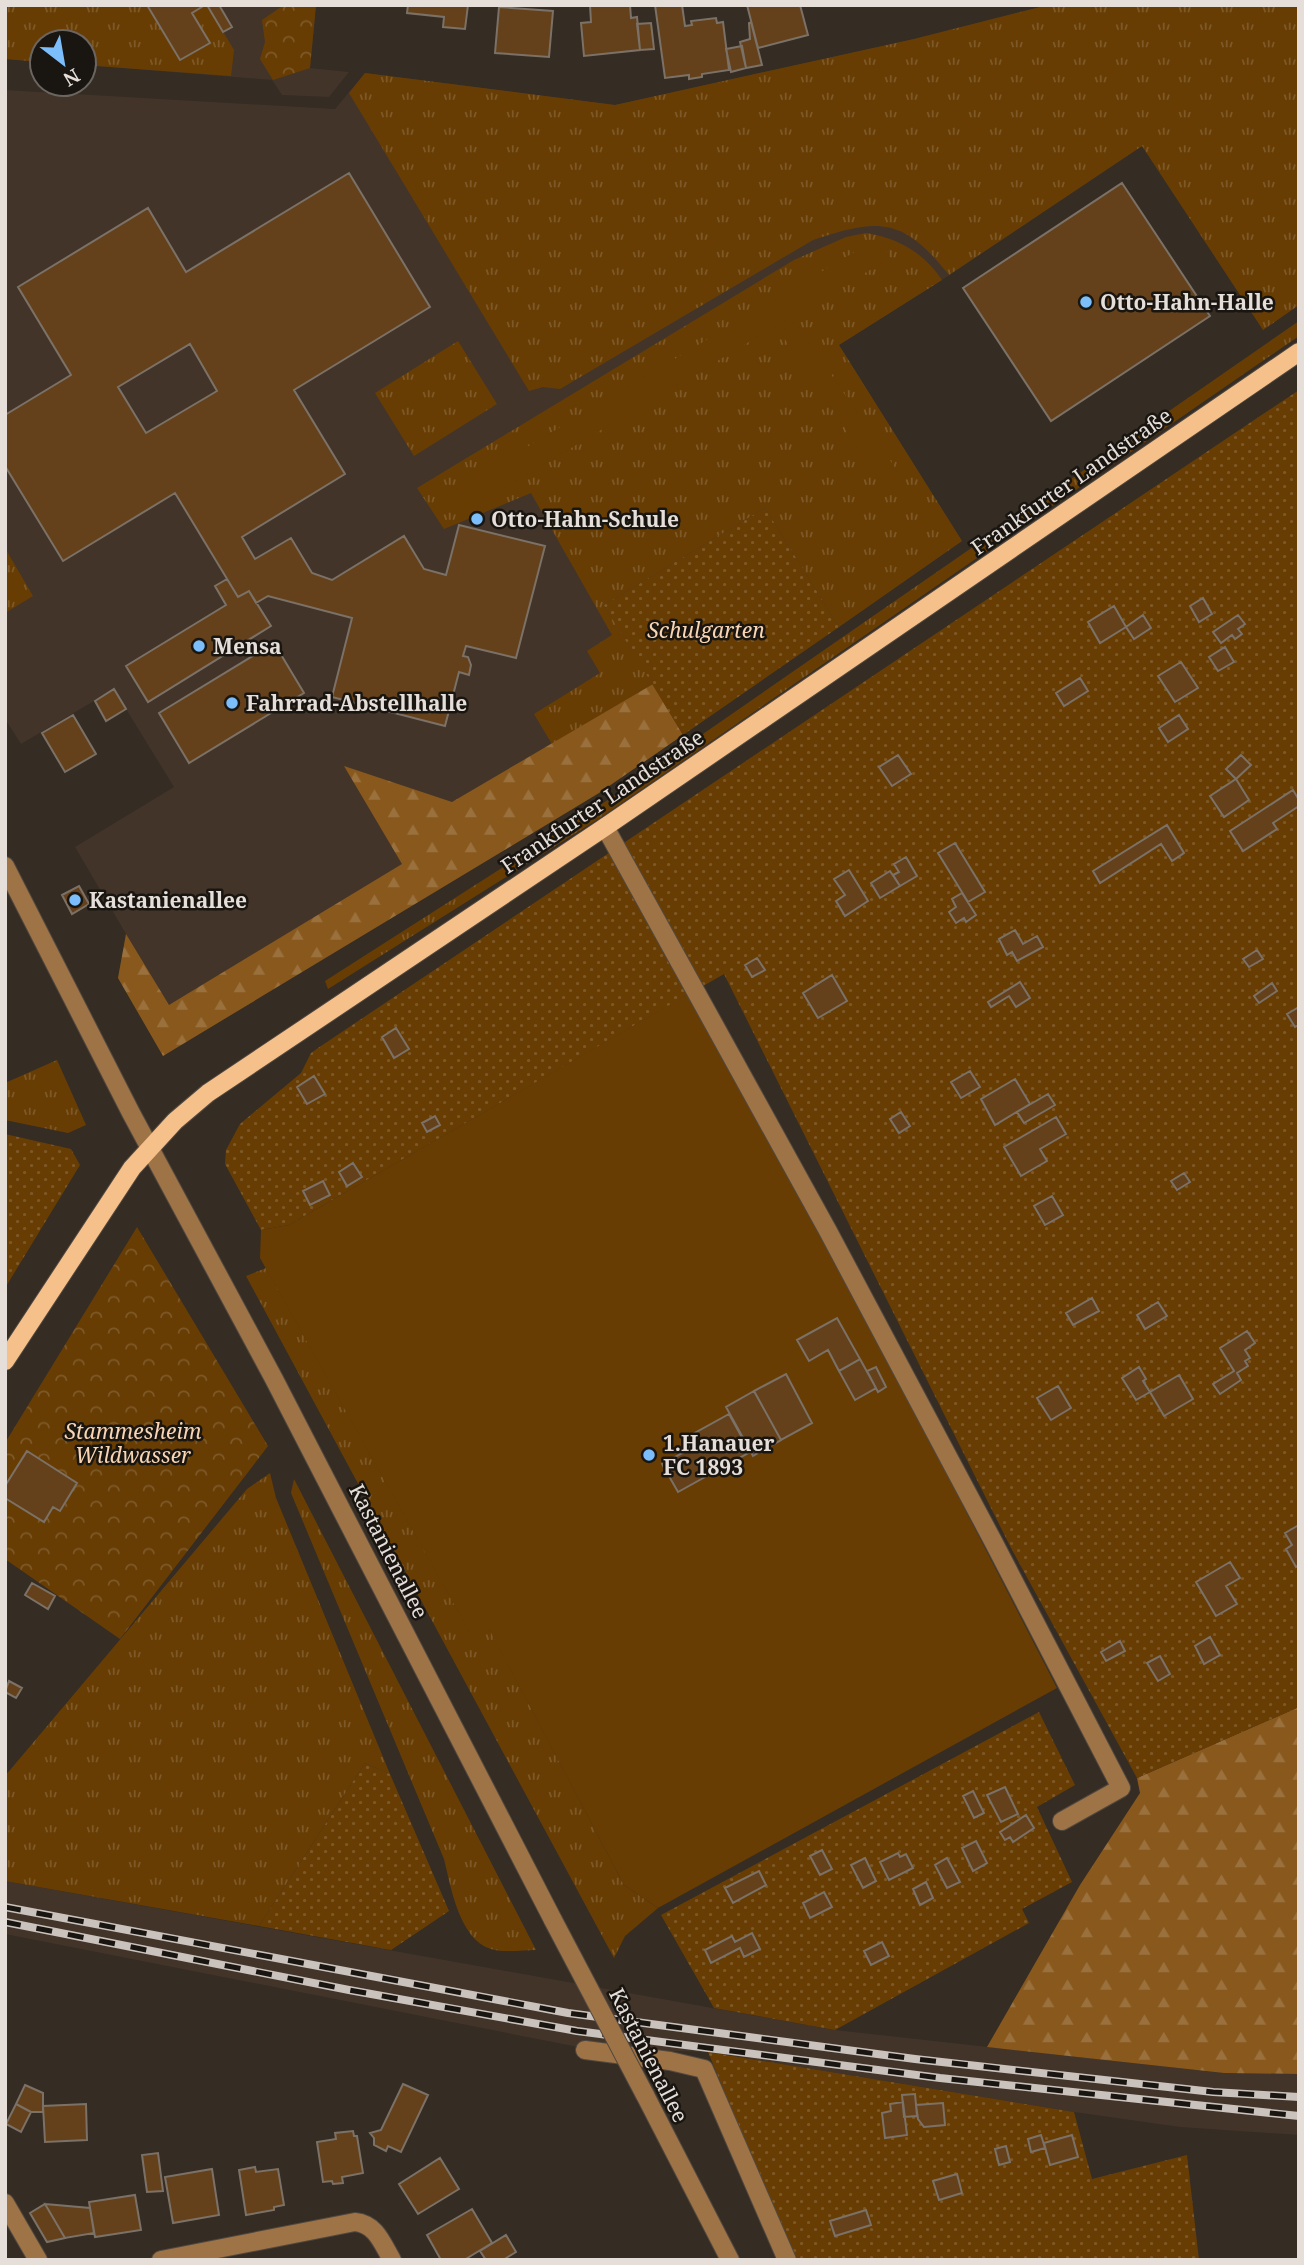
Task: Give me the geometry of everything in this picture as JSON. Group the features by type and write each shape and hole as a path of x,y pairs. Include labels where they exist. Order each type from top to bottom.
{"main road":[{"name":"Frankfurter Landstraße","path":"5,1361 132,1168 150,1147 208,1093 605,827 1299,352"}],"street":[{"path":"605,827 828,1231 1121,1788 1062,1821"},
{"name":"Kastanienallee","path":"5,866 730,2260"},
{"path":"585,2050 670,2061 705,2069 787,2260"},
{"path":"5,2203 38,2260"},
{"path":"161,2260 355,2222 363,2223 376,2232 392,2260"}],"shaded area":[{"path":"5,5 316,5 310,68 349,72 329,97 282,95 272,80 98,66 98,28 28,28 28,61 5,59"},
{"name":"Otto-Hahn-Schule","path":"1050,5 1142,146 942,280 839,345 962,541 599,793 163,1056 118,978 126,934 75,847 174,787 126,709 106,721 94,701 21,744 5,719 5,90 28,91 28,98 98,98 98,95 335,109 365,73 615,105 914,39"},
{"path":"5,1881 835,2030 1224,2073 1299,2074 1299,2135 1180,2127 708,2052 588,2049 5,1934"}],"green space":[{"path":"5,5 147,5 181,60 210,43 192,13 207,5 234,50 231,76 98,66 98,28 28,28 28,61 5,59"},
{"path":"284,5 316,5 310,68 273,80 260,59 265,42 262,20"},
{"path":"1048,5 1299,5 1299,305 1263,330 1142,146 949,275 918,242 904,233 874,226 836,233 813,240 560,389 543,387 529,391 349,93 365,73 615,105 914,39"},
{"path":"866,233 909,248 927,262 942,280 839,345 962,541 839,627 765,508 604,605 653,684 552,744 534,714 600,673 587,651 612,635 531,493 444,529 417,488 794,260 846,237"},
{"path":"878,238 890,258 460,514 448,494"},
{"path":"1299,321 1299,336 600,818 328,989 325,981 599,806"},
{"path":"795,322 898,472 882,483 780,332"},
{"path":"458,341 497,404 414,456 375,393"},
{"path":"1299,390 1299,1707 1137,1778 1011,1548 724,974 289,1225 261,1230 225,1164 226,1150 240,1124 301,1073 311,1053 318,1048"},
{"name":"Schulgarten","path":"765,508 839,627 683,735 604,605"},
{"path":"5,548 33,596 5,613"},
{"path":"653,684 683,735 599,793 163,1056 118,978 126,934 169,1005 402,864 344,766 452,802"},
{"path":"697,989 1057,1688 658,1908 624,1885 487,1625 470,1633 260,1258 261,1230 289,1225"},
{"path":"57,1060 86,1125 68,1133 5,1120 5,1083"},
{"path":"5,1134 71,1149 80,1165 5,1288"},
{"name":"Stammesheim Wildwasser","path":"137,1227 268,1446 120,1639 5,1559 5,1443"},
{"path":"266,1268 470,1632 487,1624 624,1885 658,1908 625,1936 614,1958 246,1276"},
{"path":"270,1473 276,1498 390,1774 365,1763 259,1926 5,1881 5,1776 247,1489"},
{"path":"294,1479 536,1950 491,1949 471,1935 464,1924 444,1859 291,1493"},
{"path":"1299,1707 1299,2074 1224,2073 987,2047 1080,1885 1140,1793 1137,1778"},
{"path":"1039,1712 1075,1785 1037,1807 1072,1882 1022,1909 1029,1923 835,2030 714,2008 661,1915"},
{"path":"365,1763 390,1774 449,1911 391,1950 259,1926"},
{"path":"708,2052 1074,2112 1092,2179 1187,2155 1199,2260 794,2260"}],"building":[{"path":"147,5 205,5 192,13 210,43 180,60"},
{"path":"207,5 219,5 232,27 223,32"},
{"path":"408,5 468,5 465,29 443,27 444,17 407,13"},
{"path":"590,5 630,5 631,18 637,17 640,50 584,56 581,23 591,22"},
{"path":"655,5 682,5 685,26 692,25 691,21 716,18 717,23 723,22 729,70 689,79 689,75 665,78"},
{"path":"747,5 800,5 808,35 758,48"},
{"path":"499,7 553,11 549,57 495,53"},
{"path":"751,22 762,65 746,68 740,42 750,39"},
{"path":"651,23 654,49 640,50 637,24"},
{"path":"742,46 746,68 731,72 726,49"},
{"path":"349,173 430,307 294,390 345,474 242,537 255,559 291,538 312,573 332,580 404,536 424,569 446,575 459,525 545,546 516,658 466,646 463,656 468,657 471,665 469,675 459,672 445,726 332,697 352,618 268,596 256,603 249,591 238,597 175,493 63,561 5,466 5,415 71,375 18,287 148,208 186,272","holes":["190,344 217,391 146,433 118,387"]},
{"name":"Otto-Hahn-Halle","path":"1122,183 1210,316 1051,421 963,288"},
{"name":"Mensa","path":"227,579 238,597 249,591 271,626 148,702 126,666 226,605 215,586"},
{"path":"1203,598 1212,614 1199,622 1190,606"},
{"path":"1114,606 1126,627 1100,643 1088,622"},
{"path":"1143,615 1151,628 1134,639 1126,627"},
{"path":"1238,615 1245,624 1238,629 1242,634 1235,639 1232,635 1221,643 1213,632"},
{"name":"Fahrrad-Abstellhalle","path":"274,643 304,693 189,763 159,713"},
{"path":"1225,647 1234,662 1218,671 1209,657"},
{"path":"1181,662 1198,688 1175,702 1158,676"},
{"path":"1080,678 1088,691 1064,706 1056,693"},
{"path":"114,689 126,709 106,721 95,701"},
{"path":"73,715 96,754 65,772 42,733"},
{"path":"1179,715 1188,729 1168,742 1159,728"},
{"path":"898,755 911,774 892,786 879,767"},
{"path":"1241,755 1251,765 1236,779 1226,769"},
{"path":"1236,779 1249,800 1224,817 1210,796"},
{"path":"1293,790 1299,800 1299,806 1273,823 1277,829 1243,851 1230,831"},
{"path":"1167,825 1184,853 1172,861 1161,844 1100,883 1093,871"},
{"path":"955,843 985,892 968,902 938,853"},
{"path":"906,857 917,876 900,886 893,875 899,872 894,864"},
{"path":"849,870 868,901 845,916 836,901 845,895 834,879"},
{"path":"890,871 900,886 880,898 871,883"},
{"name":"Kastanienallee","path":"79,886 89,904 72,914 62,895"},
{"path":"962,893 976,915 966,922 964,918 956,923 949,912 956,907 952,899"},
{"path":"1015,930 1023,944 1037,936 1043,947 1017,961 1012,952 1007,955 999,939"},
{"path":"1257,950 1263,959 1249,967 1243,959"},
{"path":"757,958 765,970 752,977 745,965"},
{"path":"832,975 847,1001 818,1018 803,993"},
{"path":"1020,982 1030,998 1016,1007 1009,996 991,1007 988,1002"},
{"path":"1272,983 1277,991 1259,1003 1254,996"},
{"path":"1299,1007 1299,1025 1295,1027 1287,1014"},
{"path":"396,1028 409,1049 394,1058 382,1037"},
{"path":"970,1071 980,1087 961,1098 951,1082"},
{"path":"314,1076 325,1094 307,1104 297,1087"},
{"path":"1015,1079 1030,1104 995,1125 981,1099"},
{"path":"1048,1094 1055,1105 1024,1123 1017,1112"},
{"path":"901,1112 910,1126 899,1133 890,1119"},
{"path":"435,1116 440,1125 427,1132 422,1123"},
{"path":"1056,1117 1066,1134 1040,1149 1047,1161 1021,1176 1004,1147"},
{"path":"353,1163 362,1177 347,1186 339,1172"},
{"path":"1184,1173 1190,1182 1177,1190 1171,1181"},
{"path":"323,1181 330,1195 310,1205 303,1191"},
{"path":"1052,1196 1063,1215 1045,1225 1034,1206"},
{"path":"1092,1298 1099,1311 1073,1325 1066,1313"},
{"path":"1158,1302 1167,1316 1145,1329 1137,1315"},
{"path":"837,1318 860,1359 839,1371 828,1350 809,1361 797,1340"},
{"path":"1247,1331 1255,1343 1245,1350 1250,1358 1245,1361 1248,1366 1237,1373 1241,1380 1220,1394 1213,1384 1234,1371 1220,1348"},
{"path":"860,1359 876,1388 855,1400 839,1371"},
{"path":"876,1367 886,1387 878,1392 867,1371"},
{"path":"1139,1367 1150,1392 1136,1400 1122,1378"},
{"path":"786,1374 812,1423 781,1440 754,1391"},
{"path":"1179,1375 1193,1399 1164,1416 1150,1392"},
{"path":"1058,1386 1071,1408 1051,1420 1037,1398"},
{"path":"754,1391 781,1440 753,1456 726,1407"},
{"path":"729,1414 750,1452 678,1492 662,1464 690,1449 688,1446 697,1441 693,1434"},
{"path":"27,1451 77,1483 60,1511 53,1507 44,1522 5,1498 5,1486"},
{"path":"1299,1525 1299,1565 1296,1567 1286,1549 1292,1545 1285,1533"},
{"path":"1230,1562 1240,1578 1226,1586 1237,1604 1216,1616 1196,1582"},
{"path":"32,1583 55,1596 48,1609 25,1595"},
{"path":"1210,1637 1220,1655 1204,1664 1195,1646"},
{"path":"1120,1641 1125,1651 1106,1661 1101,1652"},
{"path":"1160,1656 1170,1674 1158,1681 1147,1663"},
{"path":"9,1681 22,1688 16,1698 5,1692"},
{"path":"1005,1787 1018,1814 1001,1822 987,1795"},
{"path":"973,1791 984,1813 974,1818 963,1796"},
{"path":"1026,1815 1034,1828 1013,1842 1010,1837 1005,1840 1000,1832"},
{"path":"976,1841 987,1863 973,1871 962,1848"},
{"path":"822,1850 832,1869 820,1875 810,1856"},
{"path":"898,1853 900,1857 906,1854 913,1868 889,1880 880,1862"},
{"path":"865,1858 876,1881 863,1888 851,1865"},
{"path":"947,1858 960,1882 947,1888 935,1865"},
{"path":"759,1871 766,1885 733,1903 725,1888"},
{"path":"926,1882 933,1898 920,1905 913,1889"},
{"path":"824,1892 832,1907 810,1918 803,1903"},
{"path":"752,1933 760,1949 744,1957 740,1948 711,1963 705,1950 732,1936 735,1942"},
{"path":"882,1942 889,1956 871,1965 864,1951"},
{"path":"403,2084 428,2095 401,2152 388,2146 386,2151 374,2145 374,2138 370,2133 381,2130"},
{"path":"25,2085 43,2093 43,2112 31,2112 16,2104"},
{"path":"915,2094 917,2116 904,2117 902,2095"},
{"path":"903,2102 907,2135 885,2138 882,2113 891,2111 890,2104"},
{"path":"943,2103 945,2125 924,2127 918,2119 916,2105"},
{"path":"16,2104 31,2112 21,2132 6,2124"},
{"path":"86,2104 87,2140 45,2142 43,2106"},
{"path":"353,2131 354,2136 357,2136 363,2173 342,2177 343,2183 323,2182 317,2142 336,2139 335,2133"},
{"path":"1041,2135 1045,2148 1031,2152 1028,2139"},
{"path":"1072,2135 1078,2157 1050,2165 1044,2143"},
{"path":"1006,2146 1010,2162 999,2165 995,2149"},
{"path":"158,2153 163,2191 147,2192 142,2155"},
{"path":"440,2158 459,2189 418,2214 399,2184"},
{"path":"255,2167 256,2172 278,2169 284,2205 274,2207 274,2210 246,2215 239,2170"},
{"path":"212,2169 219,2215 173,2223 165,2177"},
{"path":"957,2174 962,2193 939,2200 933,2181"},
{"path":"135,2195 141,2230 95,2237 89,2202"},
{"path":"45,2204 90,2208 94,2233 65,2238"},
{"path":"45,2204 65,2238 47,2242 30,2213"},
{"path":"472,2209 492,2243 464,2260 441,2260 427,2235"},
{"path":"866,2210 871,2225 835,2236 830,2221"},
{"path":"506,2235 516,2252 503,2260 486,2260 480,2251"}],"railway":[{"path":"5,1907 568,2013 915,2059 1213,2092 1299,2097"},
{"path":"5,1922 349,1990 577,2031 940,2078 1299,2116"}],"place":[{"name":"Otto-Hahn-Halle","path":"1086,302"},
{"name":"Otto-Hahn-Schule","path":"477,519"},
{"name":"Mensa","path":"199,646"},
{"name":"Fahrrad-Abstellhalle","path":"232,703"},
{"name":"Kastanienallee","path":"75,900"},
{"name":"1.Hanauer FC 1893","path":"649,1455"}]}
